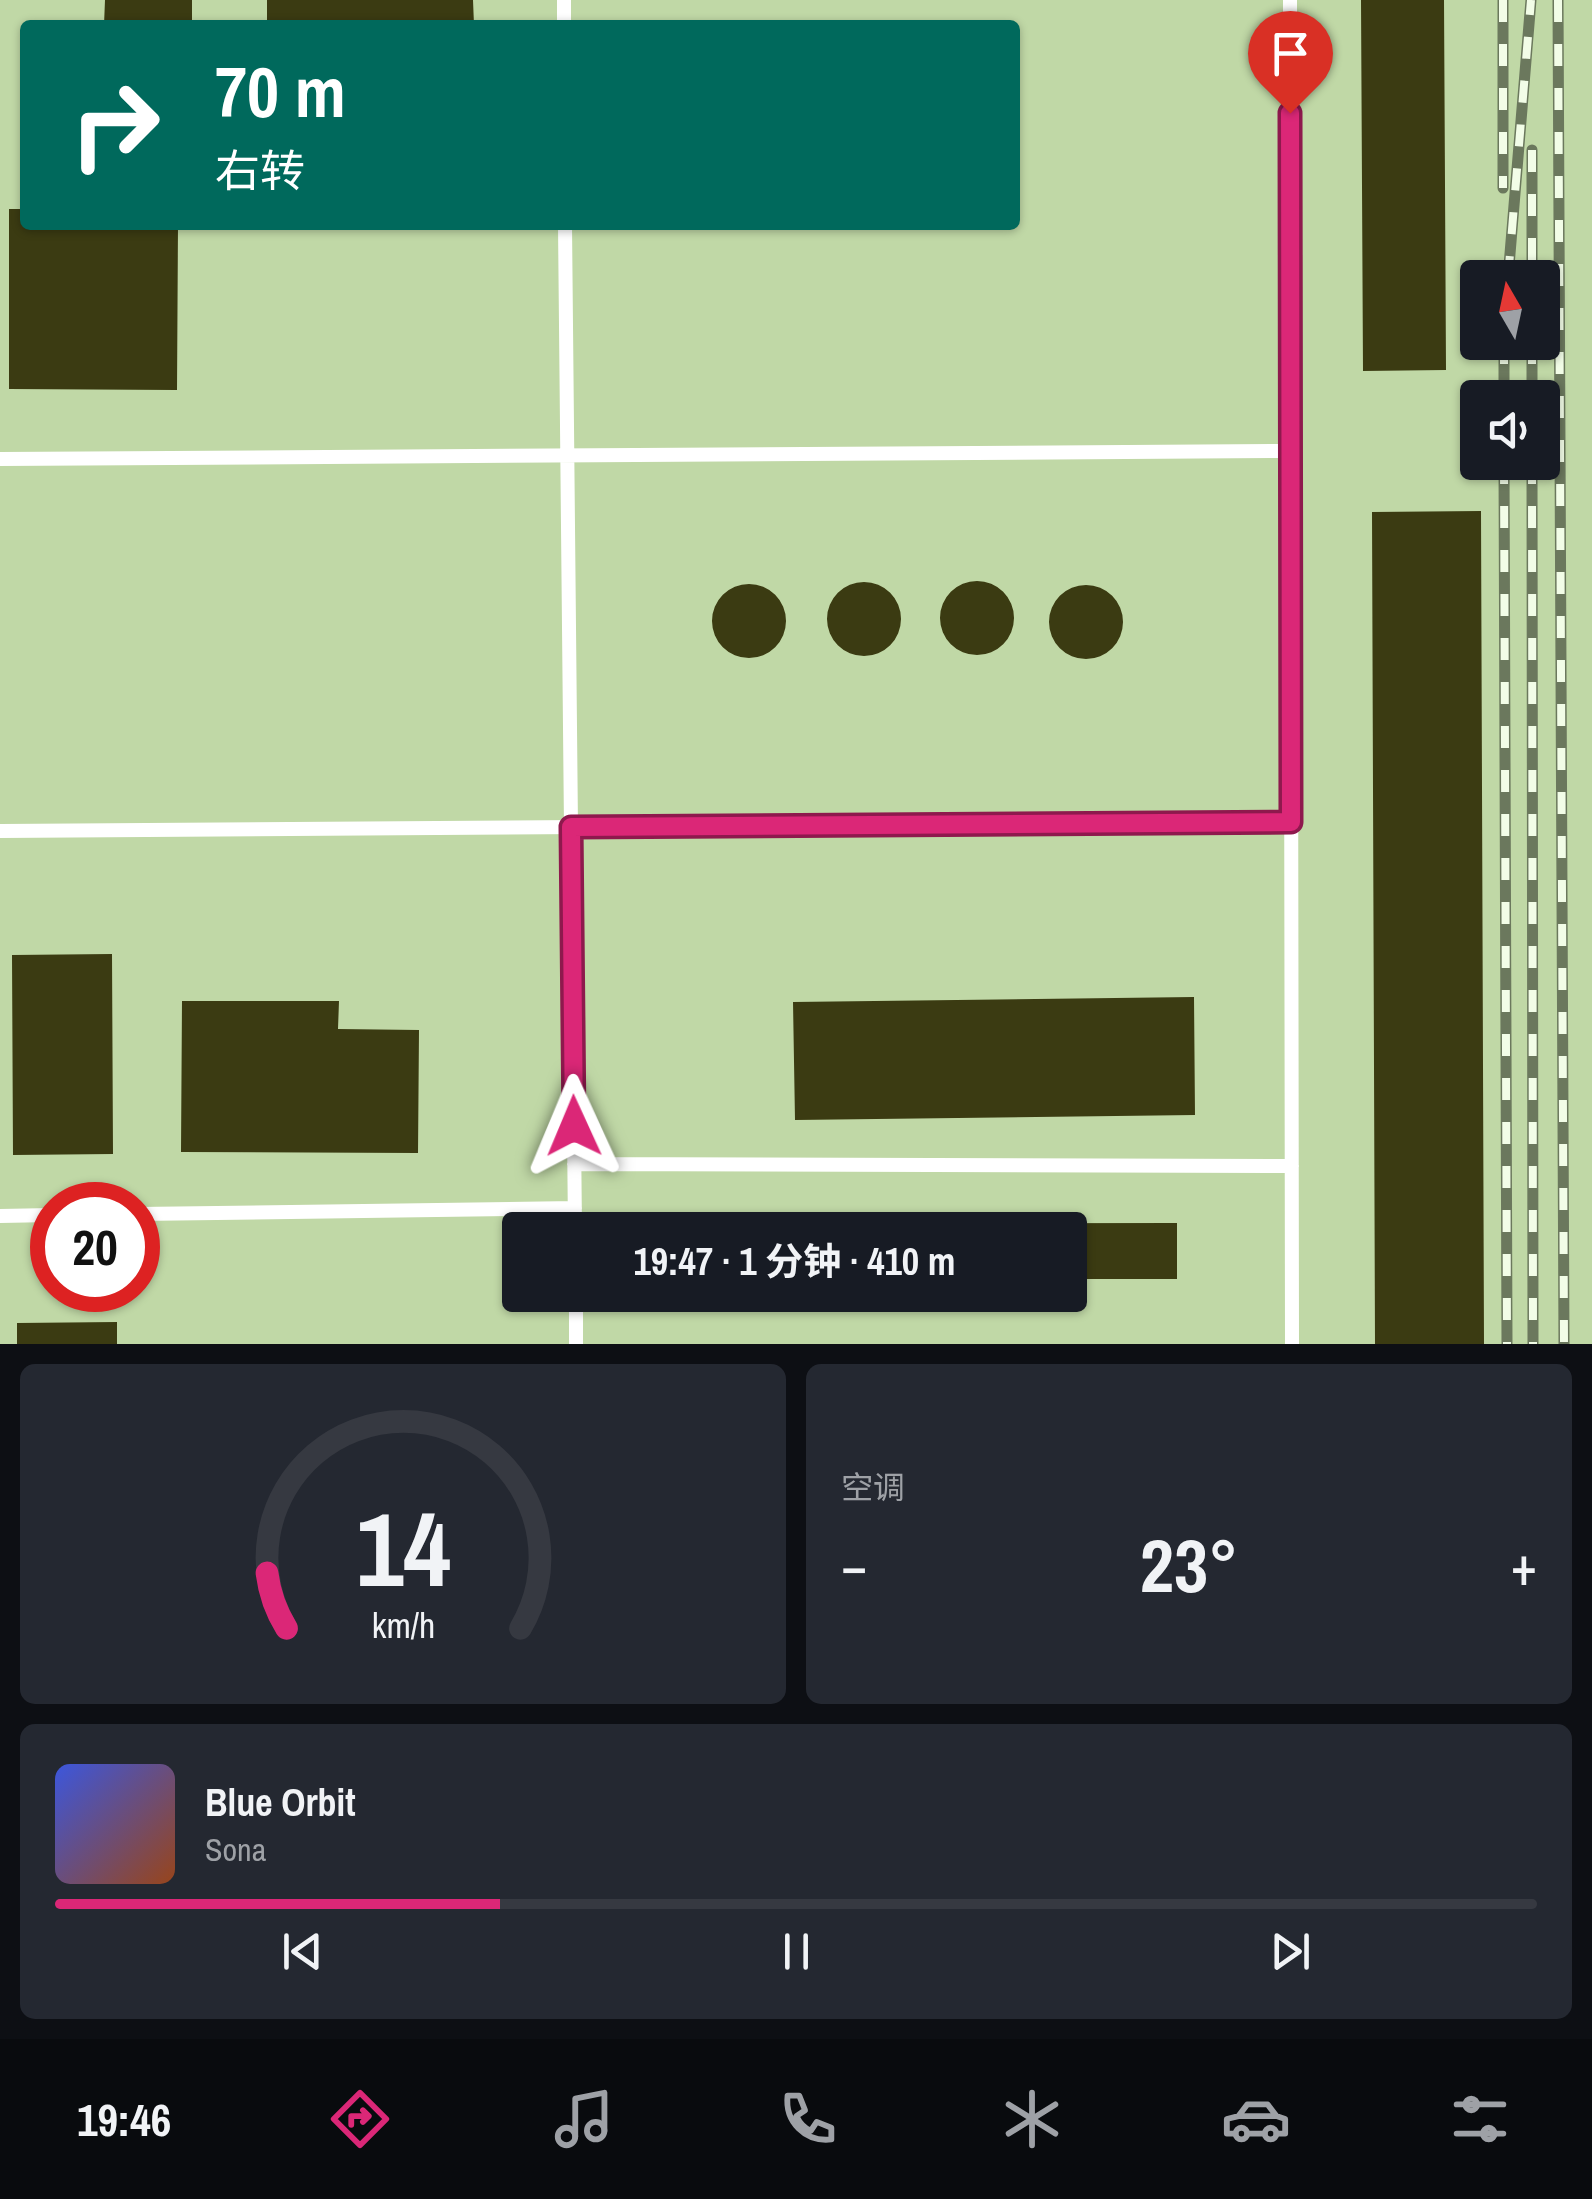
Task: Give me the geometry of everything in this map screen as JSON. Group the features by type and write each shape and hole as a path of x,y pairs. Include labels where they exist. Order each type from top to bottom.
{"lane":[{"path":"1290,0 1292,1344"},
{"path":"566,230 575,1212"},
{"path":"0,458 1290,451"},
{"path":"0,831 1291,822"},
{"path":"574,1164 1292,1166"},
{"path":"160,1214 575,1208"},
{"path":"0,1216 30,1215"},
{"path":"576,1312 576,1344"}],"shaded area":[{"path":"0,0 1592,0 1592,1344 0,1344"}],"building":[{"path":"105,0 192,0 192,20 104,20"},
{"path":"267,0 473,0 474,20 267,20"},
{"path":"1361,0 1444,0 1446,370 1363,371"},
{"path":"9,209 20,209 20,230 178,230 177,390 9,389"},
{"path":"1481,511 1484,1344 1375,1344 1372,512"},
{"path":"977,581 1003,592 1014,618 1003,644 977,655 951,644 940,618 951,592"},
{"path":"864,582 890,593 901,619 890,645 864,656 838,645 827,619 838,593"},
{"path":"749,584 775,595 786,621 775,647 749,658 723,647 712,621 723,595"},
{"path":"1086,585 1112,596 1123,622 1112,648 1086,659 1060,648 1049,622 1060,596"},
{"path":"112,954 113,1154 13,1155 12,955"},
{"path":"1194,997 1195,1115 795,1120 793,1002"},
{"path":"182,1001 339,1001 338,1029 419,1030 418,1153 181,1152"},
{"path":"1087,1223 1177,1223 1177,1279 1087,1279"},
{"path":"117,1322 117,1344 17,1344 17,1323"}],"railway":[{"path":"1503,0 1503,188"},
{"path":"1509,260 1531,0"},
{"path":"1558,0 1564,1344"},
{"path":"1532,150 1532,260"},
{"path":"1504,360 1504,380"},
{"path":"1532,360 1532,380"},
{"path":"1504,480 1507,1344"},
{"path":"1532,480 1533,1344"}],"route":[{"path":"574,1126 571,827 1291,822 1290,113"}]}
